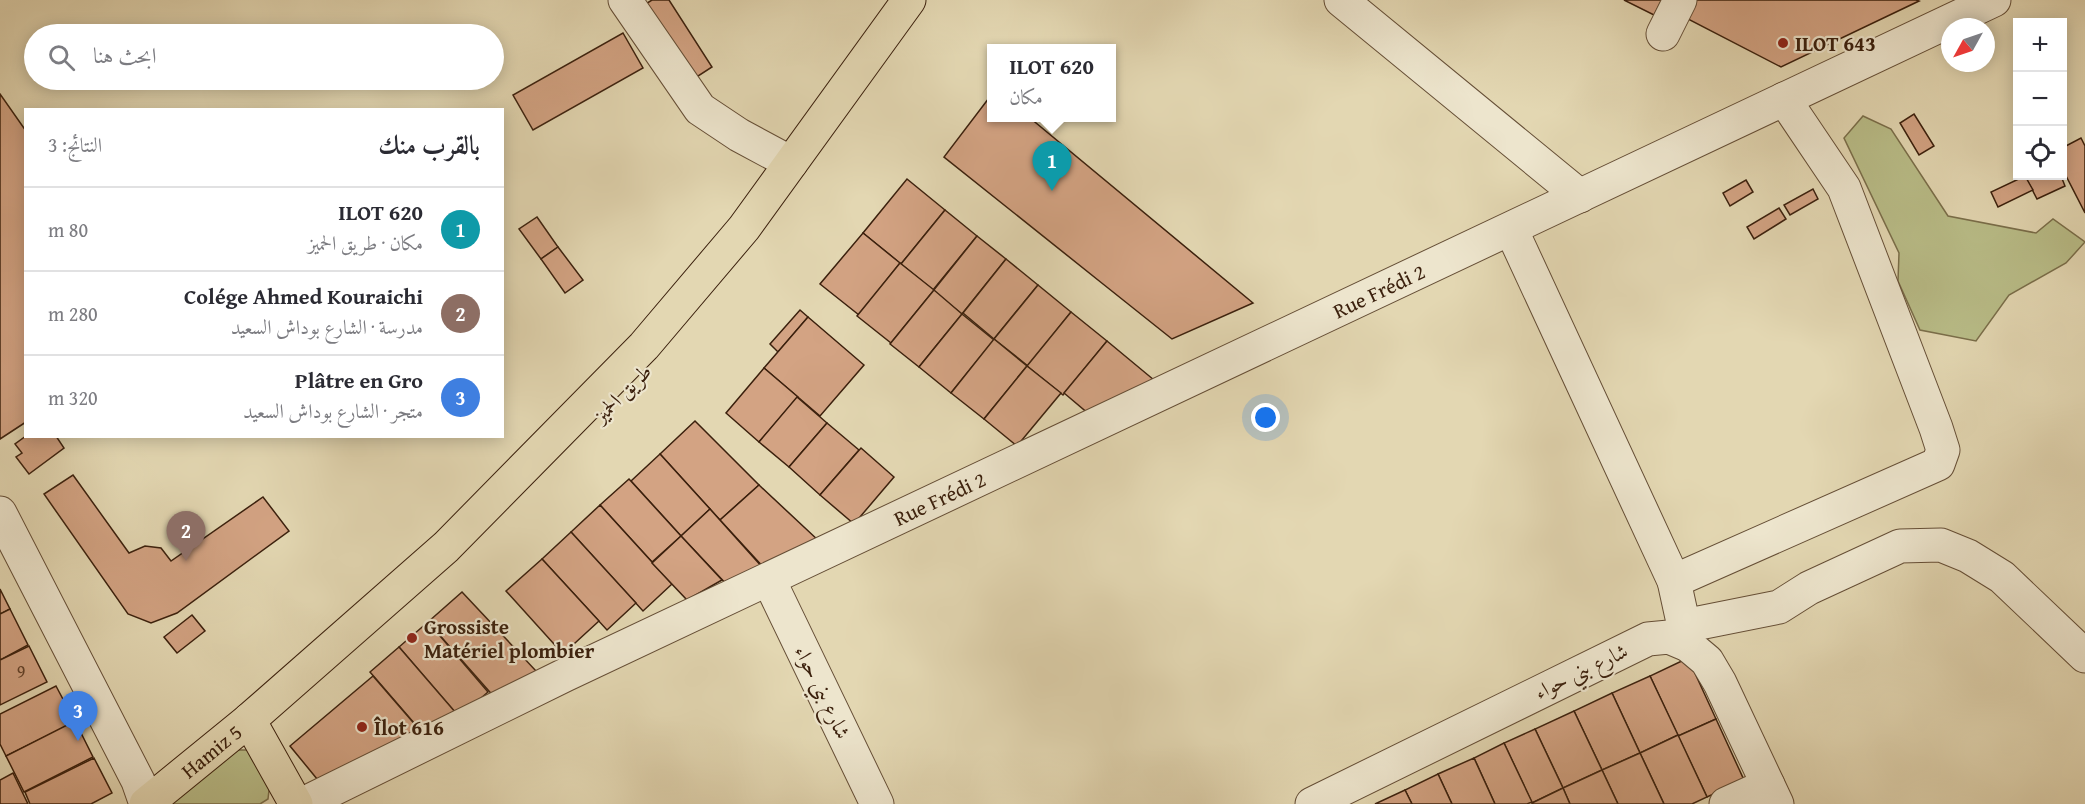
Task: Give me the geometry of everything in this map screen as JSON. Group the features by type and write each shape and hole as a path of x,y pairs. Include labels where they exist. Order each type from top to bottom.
{"main road":[{"name":"طريق الحميز","path":"254,728 446,547 644,346 744,228 909,0"},
{"name":"طريق الحميز","path":"254,728 458,560 657,358 758,239 930,0"},
{"name":"Hamiz 5","path":"146,804 254,728"},
{"path":"254,728 296,804"}],"street":[{"path":"625,0 700,109 739,135 791,163"},
{"path":"1341,0 1580,196"},
{"path":"1663,34 1680,0"},
{"name":"Rue Frédi 2","path":"303,804 565,675 1994,0"},
{"path":"1674,581 1938,464 1943,450 1844,188 1784,99"},
{"path":"1511,228 1674,581 1686,636 1779,607 1809,588 1900,546 1941,545 1968,556 2002,576 2085,656"},
{"path":"0,513 138,781 146,804"},
{"name":"شارع بني حواء","path":"769,580 877,804"},
{"name":"شارع بني حواء","path":"1328,801 1648,639 1686,636 1707,661 1720,683 1772,794"},
{"path":"1726,804 1772,794"}],"green space":[{"path":"1863,116 1891,129 1948,216 2036,233 2053,219 2085,242 2066,263 2009,295 1976,341 1920,330 1898,281 1899,253 1844,138"},
{"path":"233,750 253,750 270,781 268,799 260,804 168,804"}],"building":[{"path":"652,0 669,0 712,67 692,80 644,5"},
{"path":"1624,0 1662,0 1654,15"},
{"name":"ILOT 643","path":"1695,0 1919,1 1781,67 1686,18"},
{"path":"623,33 643,68 533,130 513,95"},
{"path":"0,94 24,128 24,423 0,439"},
{"path":"987,101 987,122 1035,122 1253,303 1172,339 944,157"},
{"path":"1914,114 1934,146 1919,155 1900,123"},
{"path":"2081,138 2085,146 2085,213 2067,178 2067,145"},
{"path":"907,179 945,210 901,264 863,233"},
{"path":"1746,180 1753,192 1730,206 1723,193"},
{"path":"2016,180 2027,180 2033,190 1998,207 1991,192"},
{"path":"2027,180 2063,180 2065,186 2037,199"},
{"path":"1813,189 1818,199 1790,215 1784,205"},
{"path":"1779,208 1786,219 1754,239 1747,227"},
{"path":"945,210 977,236 933,290 901,264"},
{"path":"537,217 558,247 541,259 519,229"},
{"path":"863,233 900,263 859,315 820,284"},
{"path":"977,236 1006,259 962,314 933,291"},
{"path":"558,247 583,280 565,293 541,259"},
{"path":"1006,259 1038,285 994,339 963,313"},
{"path":"900,263 934,290 891,343 857,316"},
{"path":"1038,285 1071,312 1028,366 994,339"},
{"path":"934,290 962,314 919,367 890,344"},
{"path":"800,310 808,317 778,352 770,344"},
{"path":"1071,312 1107,341 1063,395 1027,366"},
{"path":"962,314 994,340 951,393 919,367"},
{"path":"808,317 864,365 820,416 764,368"},
{"path":"994,339 1027,366 984,419 951,393"},
{"path":"1107,341 1154,380 1089,414 1064,393"},
{"path":"1027,366 1061,393 1017,446 984,419"},
{"path":"764,368 798,397 759,442 726,413"},
{"path":"797,397 827,423 789,467 759,442"},
{"path":"695,421 759,485 720,520 660,454"},
{"path":"827,423 859,450 820,495 789,467"},
{"path":"24,437 57,438 64,448 29,474 16,457 22,453 15,444"},
{"path":"861,448 894,477 854,524 820,495"},
{"path":"660,454 710,509 681,536 631,481"},
{"path":"73,475 129,553 145,546 161,548 171,561 263,497 289,531 177,613 151,623 128,614 44,494"},
{"path":"629,479 681,536 652,562 600,505"},
{"path":"759,485 819,541 767,571 720,520"},
{"path":"600,505 672,584 643,611 571,532"},
{"path":"710,509 763,568 730,588 681,536"},
{"path":"571,532 636,603 607,630 542,559"},
{"path":"681,536 722,580 687,600 652,563"},
{"path":"542,559 599,621 563,654 506,591"},
{"path":"0,589 10,609 0,614"},
{"path":"462,592 537,672 496,699 428,622"},
{"path":"10,609 28,645 0,660 0,614"},
{"path":"192,615 205,631 177,653 164,637"},
{"path":"428,622 488,692 459,717 399,647"},
{"path":"29,646 47,682 0,705 0,660"},
{"path":"399,647 456,713 427,738 370,672"},
{"path":"1688,658 1716,719 1678,736 1650,676"},
{"path":"373,676 424,735 322,785 290,746"},
{"path":"1650,676 1678,735 1640,753 1612,693"},
{"path":"56,686 75,722 6,756 0,744 0,714"},
{"path":"1612,693 1640,753 1602,770 1574,711"},
{"path":"1574,711 1602,770 1563,788 1535,729"},
{"path":"1716,719 1744,780 1707,797 1678,736"},
{"path":"75,721 93,757 24,792 6,756"},
{"path":"1535,729 1563,788 1532,803 1504,743"},
{"path":"1678,735 1707,797 1692,804 1664,804 1640,753"},
{"path":"1504,743 1532,802 1495,804 1474,758"},
{"path":"1640,753 1664,804 1618,804 1602,770"},
{"path":"94,758 112,793 91,804 30,804 25,792"},
{"path":"1474,758 1495,804 1452,804 1438,774"},
{"path":"1602,770 1618,804 1570,804 1563,788"},
{"path":"13,773 28,804 0,804 0,780"},
{"path":"1438,774 1452,804 1412,804 1405,790"},
{"path":"1563,788 1570,804 1532,803"},
{"path":"1405,790 1412,804 1375,804"}],"place":[{"name":"ILOT 643","path":"1783,43"},
{"name":"ILOT 620","path":"1052,191"},
{"name":"Colége Ahmed Kouraichi","path":"186,561"},
{"name":"Grossiste Matériel plombier","path":"412,638"},
{"name":"Îlot 616","path":"362,727"},
{"name":"Plâtre en Gro","path":"78,741"}]}
